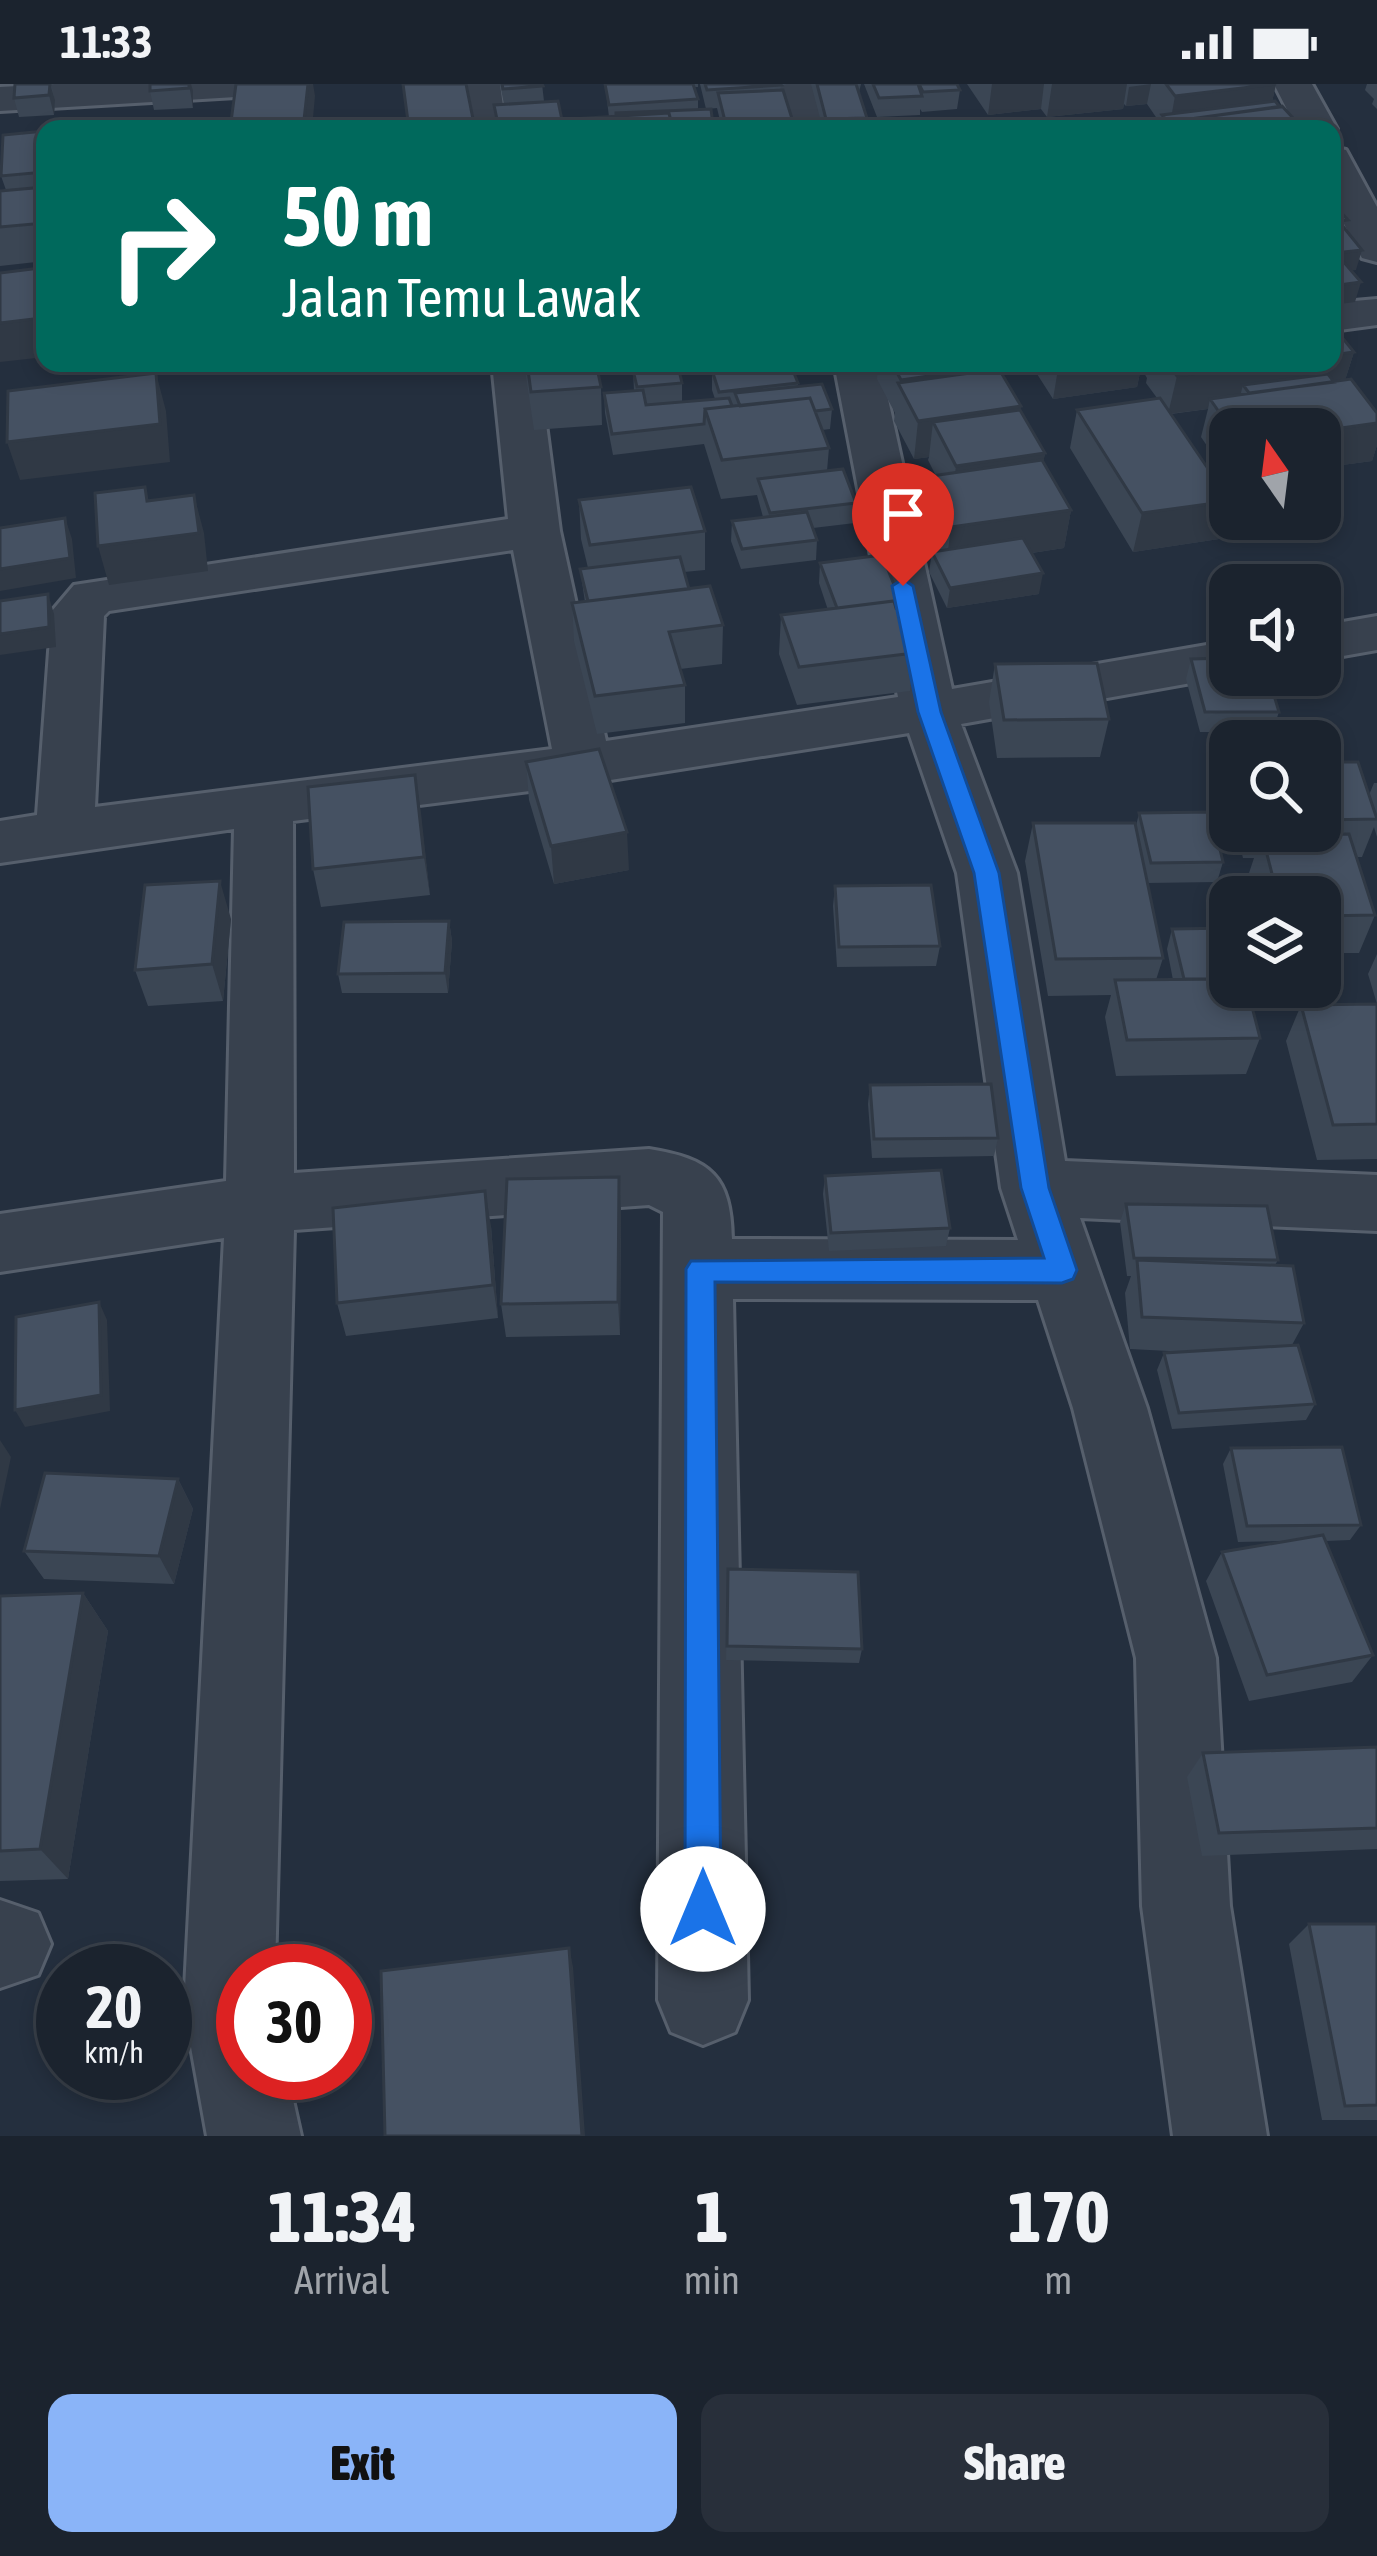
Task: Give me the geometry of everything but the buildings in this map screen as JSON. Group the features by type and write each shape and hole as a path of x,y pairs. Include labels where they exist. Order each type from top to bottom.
{"street":[{"path":"0,99 253,84"},
{"path":"481,84 485,120"},
{"path":"796,84 808,120"},
{"path":"1293,84 1311,120"},
{"path":"1341,177 1377,249"},
{"path":"1341,316 1377,312"},
{"path":"516,372 535,531 584,764"},
{"path":"872,372 929,712 987,873 1035,1188 1110,1408 1213,1774 1186,1906 1220,2136"},
{"path":"23,602 93,597 535,531"},
{"path":"65,832 78,611 93,597"},
{"path":"1341,640 1377,633"},
{"path":"0,842 264,802 584,764 929,712 1209,663"},
{"path":"254,2136 229,2008 260,1204 264,802"},
{"path":"0,1243 260,1204 649,1178 674,1181 697,1201 703,2000"},
{"path":"1035,1188 1377,1203"},
{"path":"701,1269 1062,1270"}],"route":[{"path":"703,1909 701,1269 1062,1270 1035,1188 987,873 929,712 903,586"}]}
